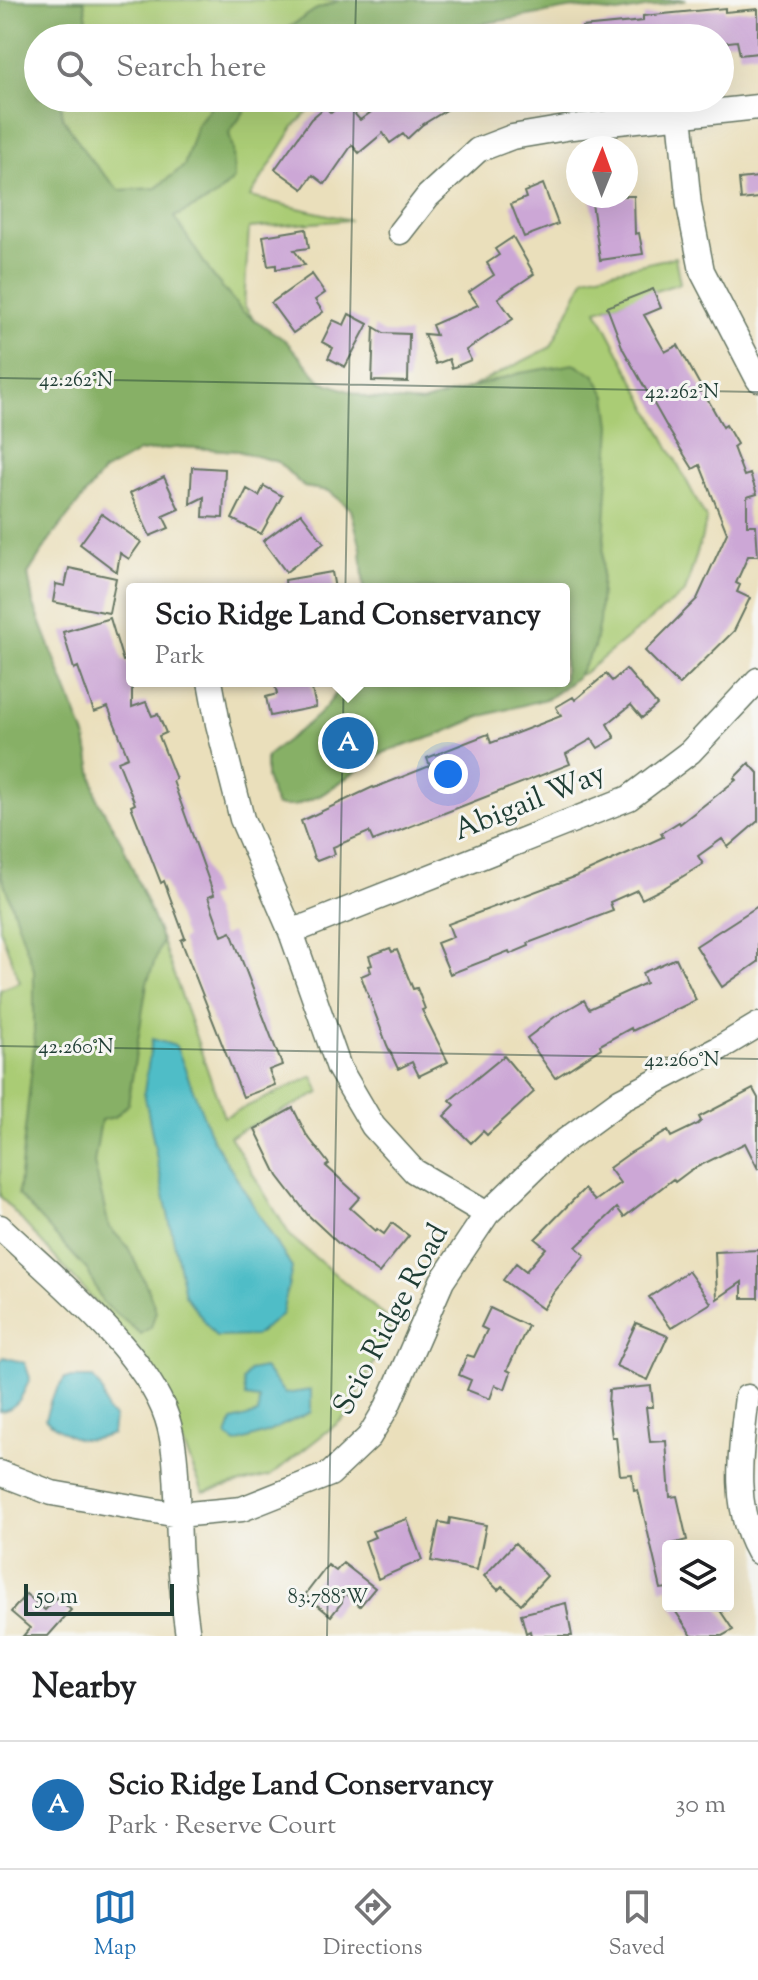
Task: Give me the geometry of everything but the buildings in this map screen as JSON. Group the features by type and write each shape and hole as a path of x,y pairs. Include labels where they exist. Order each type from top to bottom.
{"street":[{"path":"734,109 758,107"},
{"path":"400,232 428,196 478,150 512,137 572,127 709,112"},
{"path":"680,115 689,205 702,271 758,379"},
{"name":"Abigail Way","path":"291,932 629,798 690,752 758,680"},
{"path":"211,687 242,819 291,932 339,1068 373,1126 414,1171 487,1214"},
{"name":"Scio Ridge Road","path":"0,1473 52,1493 178,1515 242,1509 330,1474 369,1437 387,1407 442,1281 487,1214 554,1149 621,1100 758,1025"},
{"path":"0,1227 102,1325 144,1371 167,1417 176,1467 188,1636"},
{"path":"747,1397 738,1471 749,1536 758,1552"}],"green space":[{"path":"0,0 585,0 479,15 461,24 24,24 24,112 308,112 295,125 250,197 350,220 249,228 244,305 285,366 356,398 438,404 551,347 585,277 675,257 680,283 597,310 707,520 685,592 584,673 570,679 570,583 364,583 361,548 351,509 329,491 304,487 278,462 238,451 182,447 139,452 103,472 50,539 28,574 33,603 86,739 97,799 122,844 162,941 224,1117 313,1076 320,1093 230,1136 291,1237 393,1323 348,1415 270,1476 203,1492 150,1363 0,1196 0,990 20,982 0,929"},
{"path":"0,0 84,0 87,20 85,24 24,24 24,112 62,112 88,157 119,190 156,188 184,166 197,125 207,112 244,112 229,133 234,179 214,198 174,217 213,276 242,311 286,341 321,381 368,398 421,403 520,373 574,364 594,374 607,396 611,425 599,622 594,648 577,677 570,682 570,583 364,583 361,548 351,509 329,491 304,487 278,462 238,451 182,447 139,452 103,472 50,539 28,574 33,603 86,739 97,799 122,843 162,941 147,983 128,1104 115,1117 101,1120 94,1163 109,1227 128,1247 156,1311 151,1327 141,1334 102,1302 88,1271 18,1195 34,1047 34,970 0,871"},
{"path":"340,0 687,0 618,13 574,8 481,24 294,24 315,10"},
{"path":"339,687 551,687 438,735 385,752 321,795 294,806 276,806 266,777 266,757 319,714"},
{"path":"339,687 564,687 549,698 479,717 438,735 385,752 321,795 294,806 276,806 266,777 266,757 319,714"}],"water":[{"path":"152,1039 176,1046 212,1138 292,1268 282,1314 255,1336 216,1337 185,1295 144,1092"},
{"path":"4,1357 25,1363 30,1378 16,1404 0,1411 0,1362"},
{"path":"264,1368 285,1394 311,1390 311,1412 236,1443 227,1437 232,1421 258,1414 259,1399 246,1397 243,1381 249,1371"},
{"path":"65,1378 93,1378 102,1391 107,1412 114,1417 112,1434 84,1440 61,1431 45,1419 51,1399"}],"place":[{"name":"Scio Ridge Land Conservancy","path":"348,743"}]}
